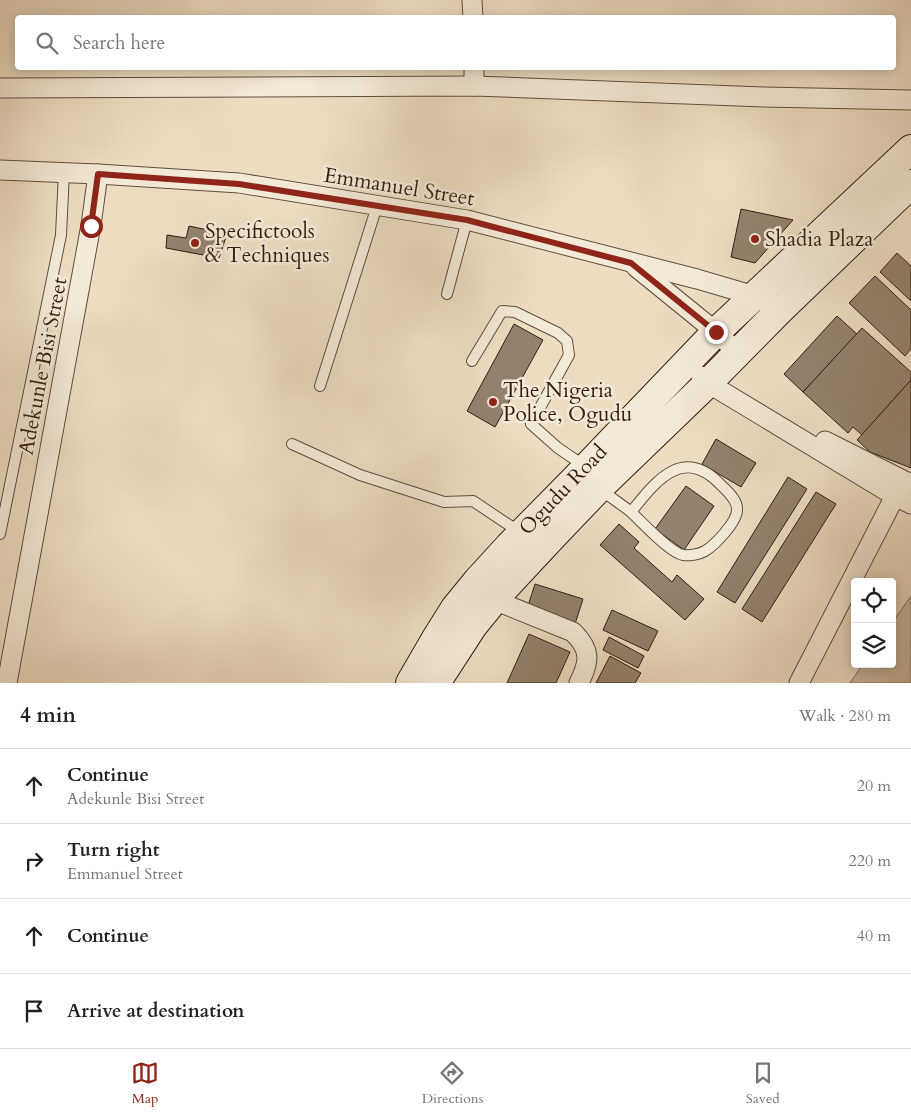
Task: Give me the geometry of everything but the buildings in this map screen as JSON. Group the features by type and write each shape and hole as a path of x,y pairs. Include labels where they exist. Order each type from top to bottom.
{"main road":[{"name":"Ogudu Road","path":"436,683 473,626 524,567 593,478 691,358 716,332 911,149"},
{"name":"Ogudu Road","path":"410,683 456,608 477,580 522,533 593,478 712,378 911,184"}],"street":[{"path":"472,0 473,15"},
{"path":"0,88 474,77 764,97 911,100"},
{"name":"Emmanuel Street","path":"0,170 64,172 239,184 467,220 697,279 755,296 779,311"},
{"name":"Adekunle Bisi Street","path":"7,683 91,226 98,174"},
{"path":"631,263 716,332 738,353"},
{"path":"691,358 712,378 903,500 799,683"},
{"path":"712,378 820,438 911,484"},
{"path":"494,600 574,632 582,641 587,651 585,668 579,683"}],"lane":[{"path":"0,534 61,235 64,172"},
{"path":"320,386 377,206"},
{"path":"447,294 467,220"},
{"path":"472,360 502,311 515,312 558,333 567,342 569,355 531,424 671,549 682,555 704,552 730,526 738,511 732,497 714,478 698,468 686,467 670,472 661,478 630,512"},
{"path":"292,444 360,475 444,502 473,501 522,533"}],"shaded area":[{"path":"911,596 911,683 850,683 860,668 896,668 896,617"}],"place":[{"name":"Shadia Plaza","path":"755,239"},
{"name":"Specifictools & Techniques","path":"195,243"},
{"name":"The Nigeria Police, Ogudu","path":"493,402"}],"route":[{"path":"91,226 98,174 239,184 467,220 631,263 716,332"}]}
